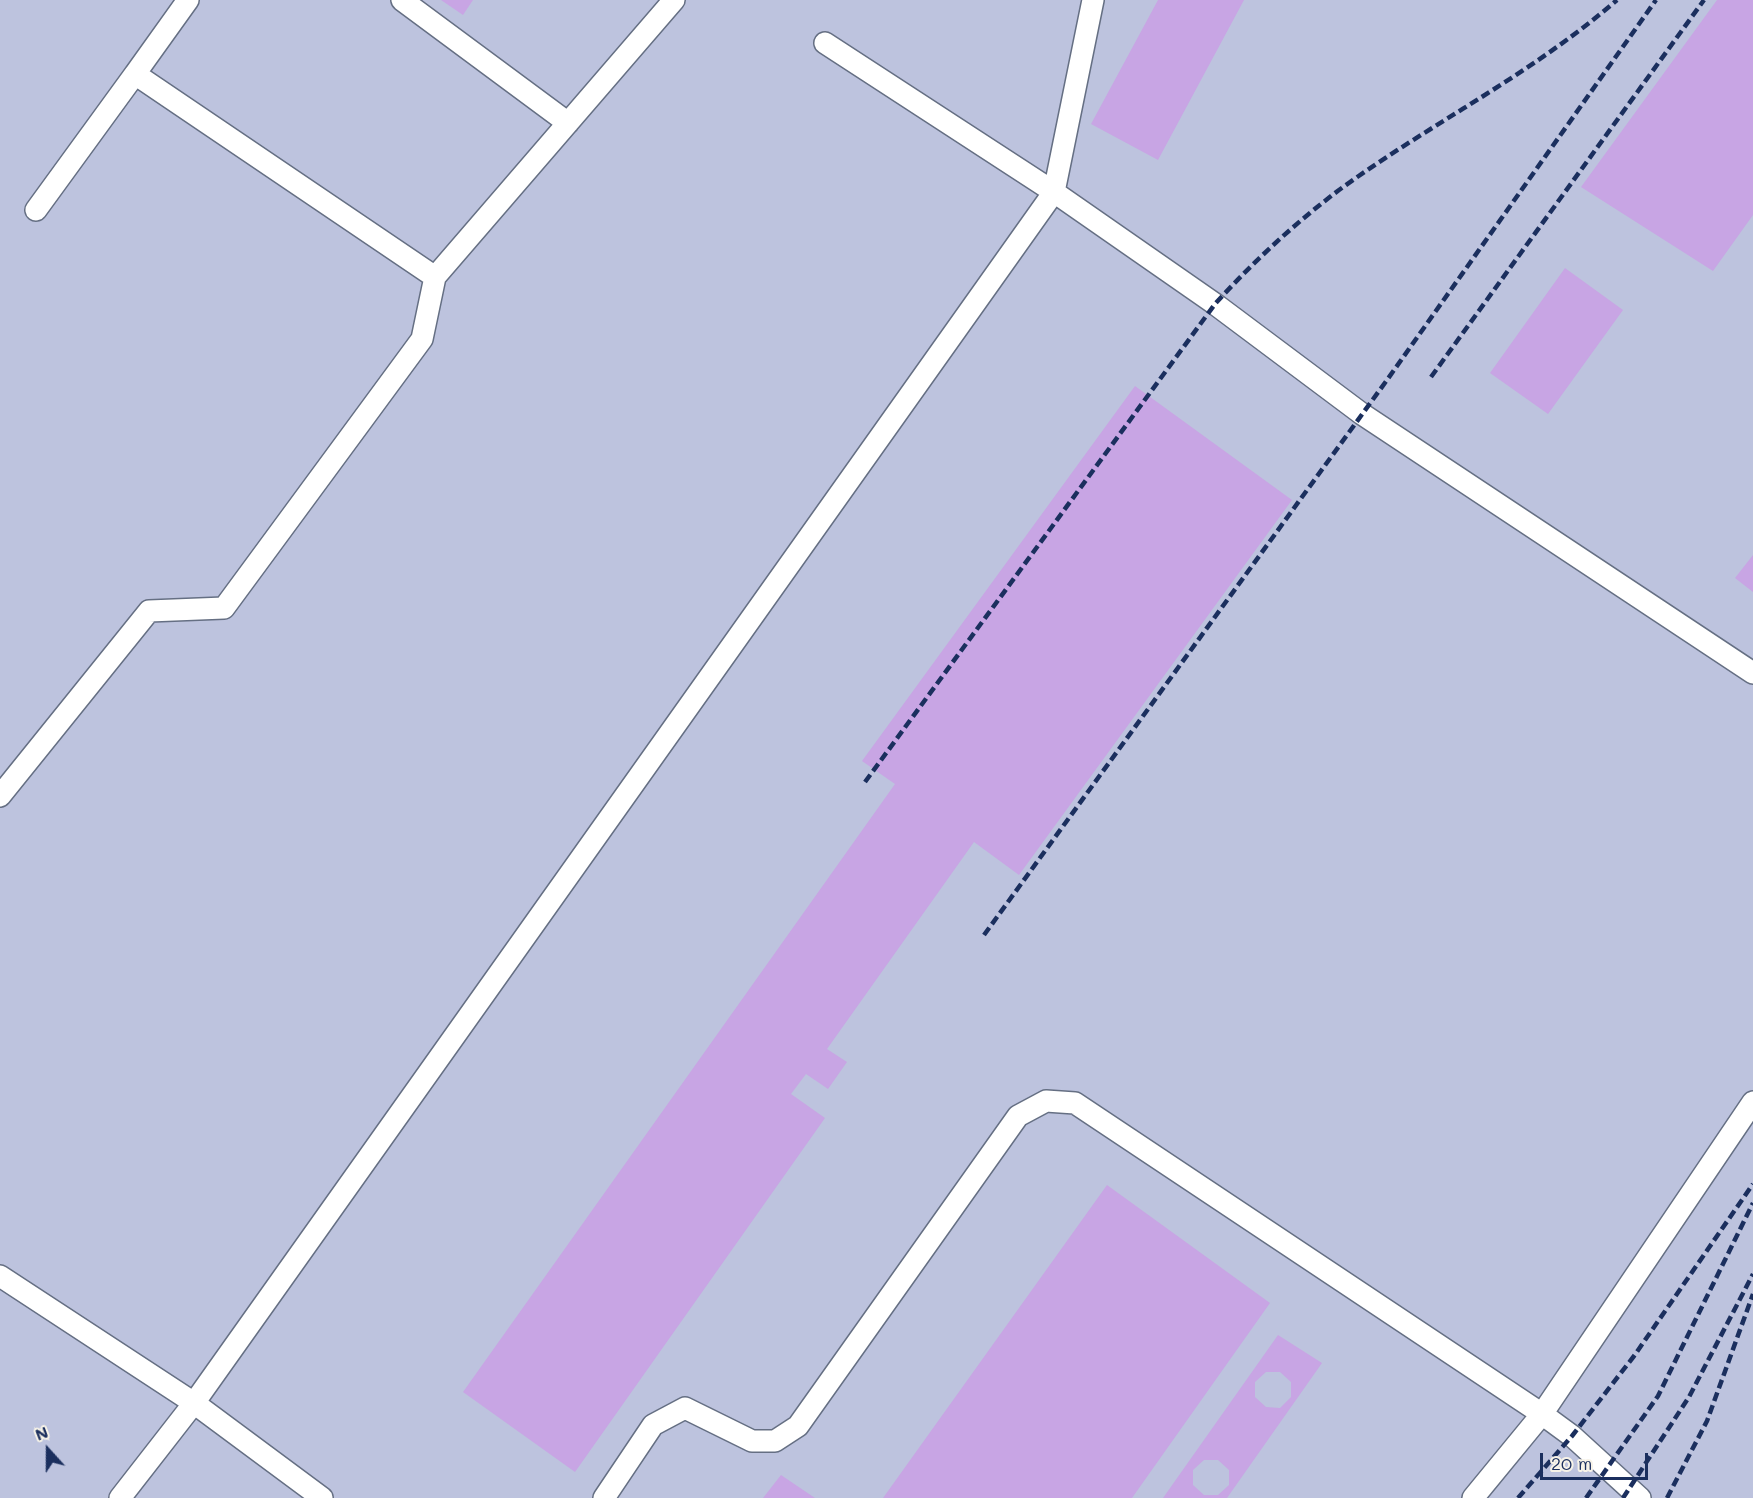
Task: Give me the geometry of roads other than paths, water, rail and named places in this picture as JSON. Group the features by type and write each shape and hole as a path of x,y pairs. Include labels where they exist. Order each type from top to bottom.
{"lane":[{"path":"36,210 188,0"},
{"path":"402,0 568,123"},
{"path":"0,796 149,611 224,608 422,339 435,278 674,0"},
{"path":"120,1498 194,1403 1054,192 1093,0"},
{"path":"825,43 1054,192 1215,304 1362,414 1753,673"},
{"path":"135,74 435,278"},
{"path":"604,1498 653,1425 685,1408 752,1441 775,1441 798,1426 1018,1116 1046,1101 1075,1103 1542,1414 1572,1436 1640,1498"},
{"path":"1473,1498 1542,1414 1753,1102"},
{"path":"3,1286 194,1403 322,1498"}],"railway":[{"path":"865,782 1229,288 1290,230 1339,190 1515,76 1584,27 1617,0"},
{"path":"984,935 1387,380 1656,0"},
{"path":"1431,377 1704,0"},
{"path":"1518,1498 1572,1436 1634,1356 1753,1184"},
{"path":"1586,1498 1658,1396 1753,1203"},
{"path":"1623,1498 1689,1397 1753,1274"},
{"path":"1667,1498 1707,1421 1753,1294"}]}
